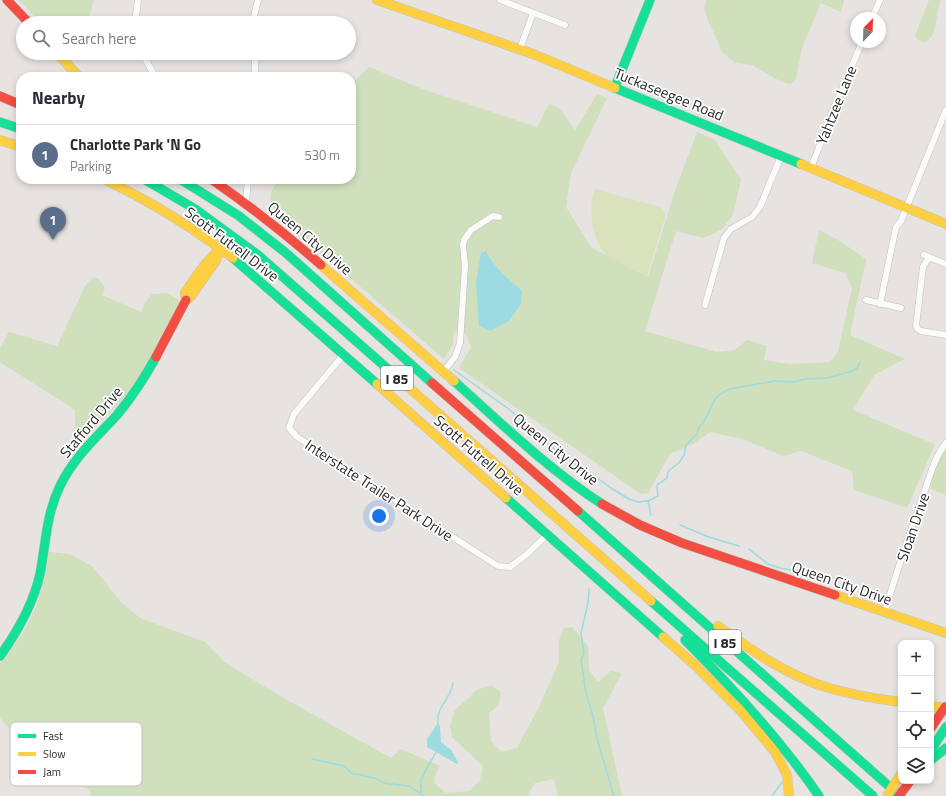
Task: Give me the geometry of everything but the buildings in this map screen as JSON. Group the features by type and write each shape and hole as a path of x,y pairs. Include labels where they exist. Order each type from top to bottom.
{"main road":[{"path":"7,0 22,16"},
{"name":"Tuckaseegee Road","path":"378,0 520,49 946,224"},
{"path":"615,87 650,0"},
{"path":"63,60 74,72"},
{"path":"0,96 16,104"},
{"path":"0,101 16,105"},
{"path":"0,122 16,127"},
{"path":"0,140 16,145"},
{"name":"Scott Futrell Drive","path":"114,184 140,197 177,219 221,248 344,354 695,665 740,710 781,761 787,775 789,796"},
{"name":"I 85","path":"152,184 195,209 258,254 872,796"},
{"name":"I 85","path":"188,184 239,216 286,253 899,796"},
{"name":"Queen City Drive","path":"218,184 286,234 560,473 589,495 629,519 670,538 946,633"},
{"name":"Stafford Drive","path":"0,656 20,626 35,594 42,563 48,520 52,505 65,475 80,454 118,413 139,386 164,344 186,300 185,293 209,258 221,248"},
{"path":"634,561 729,634 782,667 812,682 828,687 863,696 898,702"},
{"path":"640,591 764,723 789,753 819,796"},
{"path":"934,706 946,707"},
{"path":"934,724 946,707"},
{"path":"932,748 946,728"},
{"path":"934,758 946,748"},
{"path":"887,796 898,779"},
{"path":"899,796 908,784"}],"street":[{"path":"136,16 138,0"},
{"path":"255,16 258,0"},
{"path":"500,0 565,25"},
{"path":"875,12 880,0"},
{"path":"520,49 533,13"},
{"name":"Yahtzee Lane","path":"811,168 859,48"},
{"path":"146,60 153,72"},
{"path":"254,72 255,60"},
{"path":"880,304 896,227 901,220 946,110"},
{"path":"705,305 724,238 730,229 752,217 760,207 781,156"},
{"path":"246,203 248,184"},
{"path":"443,372 454,357 460,343 465,266 463,246 464,240 467,234 475,227 493,216 499,217"},
{"path":"924,255 946,264"},
{"path":"930,258 923,267 916,326 921,331 946,335"},
{"path":"866,300 901,308"},
{"name":"Interstate Trailer Park Drive","path":"344,354 294,414 289,428 297,437 498,566 510,567 527,554 548,534"},
{"name":"Sloan Drive","path":"885,612 899,566 929,480 938,456 946,443"}],"green space":[{"path":"19,0 94,0 89,16 34,16"},
{"path":"707,0 844,0 841,12 821,3 802,48 796,79 790,84 780,81 752,65 735,63 721,51 704,8"},
{"path":"929,0 941,0 935,29 930,39 925,43 918,40 915,36"},
{"path":"369,67 422,89 537,127 549,104 559,108 575,130 597,94 607,98 571,173 566,207 592,248 648,277 677,185 697,132 715,140 741,179 733,215 721,230 703,238 676,231 645,331 716,352 735,350 747,340 767,346 764,360 789,364 830,362 838,352 852,288 845,273 812,263 819,230 838,240 866,259 850,335 905,359 874,375 853,410 935,444 907,508 854,490 852,471 801,451 783,456 743,439 710,432 693,444 670,454 648,493 641,494 459,368 471,347 466,334 454,332 453,344 444,359 275,213 271,203 271,192 276,184 356,184 356,80"},
{"path":"595,189 661,207 666,214 647,276 608,256 598,243 592,224 591,215 591,205"},
{"path":"94,277 99,279 105,288 102,295 141,312 145,303 152,294 166,293 178,299 179,304 160,342 137,379 120,402 86,438 75,433 75,410 0,362 0,348 9,332 57,346 85,286"},
{"path":"946,447 946,495 932,489 930,486 936,465"},
{"path":"49,552 69,554 92,566 122,603 140,618 205,642 224,662 280,696 391,758 401,749 440,766 435,775 434,783 446,793 470,791 480,780 483,766 452,737 450,725 455,710 477,690 491,685 501,692 499,705 489,713 491,741 502,752 517,748 538,709 559,662 559,640 564,628 572,627 588,646 589,670 598,682 611,671 622,673 603,708 622,796 558,796 554,779 535,783 527,796 91,796 90,790 81,786 142,786 142,722 10,722 10,729 0,718 0,663 24,632 37,604 46,573"}],"water":[{"path":"486,251 497,268 522,291 521,304 509,321 490,331 479,326 476,283 481,253"},
{"path":"438,723 440,726 441,742 451,750 458,762 457,764 427,747 427,739"}],"waterway":[{"path":"454,370 510,410 540,438 583,470 629,499 638,502 648,501 658,496 657,485 667,478 668,471 679,463 684,455 686,445 697,434 698,429 704,421 715,399 719,395 729,389 776,381 793,382 805,379 827,378 852,371 857,368 860,363"},
{"path":"648,501 651,515"},
{"path":"680,525 709,537 739,546"},
{"path":"749,549 768,564 797,571"},
{"path":"589,589 588,603 581,633 584,652 581,660 586,693 593,716 597,739 614,796"},
{"path":"438,724 439,713 450,693 453,683"},
{"path":"421,794 421,779 436,752"},
{"path":"312,759 344,766 353,774 377,779 383,783 409,786 424,796"},
{"path":"772,796 782,782"}],"traffic: fast":[{"path":"615,87 650,0"},
{"path":"615,88 801,164"},
{"path":"0,122 16,127"},
{"path":"152,184 195,209 258,255 389,370"},
{"path":"188,184 239,216 286,253 432,383"},
{"path":"233,258 377,384"},
{"path":"0,656 19,627 29,607 37,585 49,518 60,486 79,457 128,401 156,357"},
{"path":"454,381 544,461 602,504"},
{"path":"506,498 663,637"},
{"path":"578,511 899,795"},
{"path":"651,601 873,796"},
{"path":"685,640 756,715 788,754 819,796"},
{"path":"932,748 946,727"},
{"path":"934,758 946,748"}],"traffic: slow":[{"path":"377,0 533,54 615,88"},
{"path":"63,60 74,72"},
{"path":"0,140 16,145"},
{"path":"801,164 946,224"},
{"path":"114,184 170,215 233,258"},
{"path":"221,248 215,262 191,296 186,300 185,293 193,281 206,263 221,248"},
{"path":"321,265 454,381"},
{"path":"389,370 651,601"},
{"path":"377,384 506,498"},
{"path":"835,595 946,633"},
{"path":"718,626 744,645 799,677 829,688 856,695 898,702"},
{"path":"663,637 695,665 740,710 775,752 787,775 789,796"},
{"path":"934,706 946,708"},
{"path":"887,796 898,779"}],"traffic: jam":[{"path":"7,0 22,16"},
{"path":"0,96 16,103"},
{"path":"218,184 268,220 321,265"},
{"path":"156,357 186,300"},
{"path":"432,383 578,511"},
{"path":"602,504 640,525 682,543 835,595"},
{"path":"934,724 945,707"},
{"path":"899,796 908,784"}],"place":[{"name":"Charlotte Park 'N Go","path":"53,240"}]}
